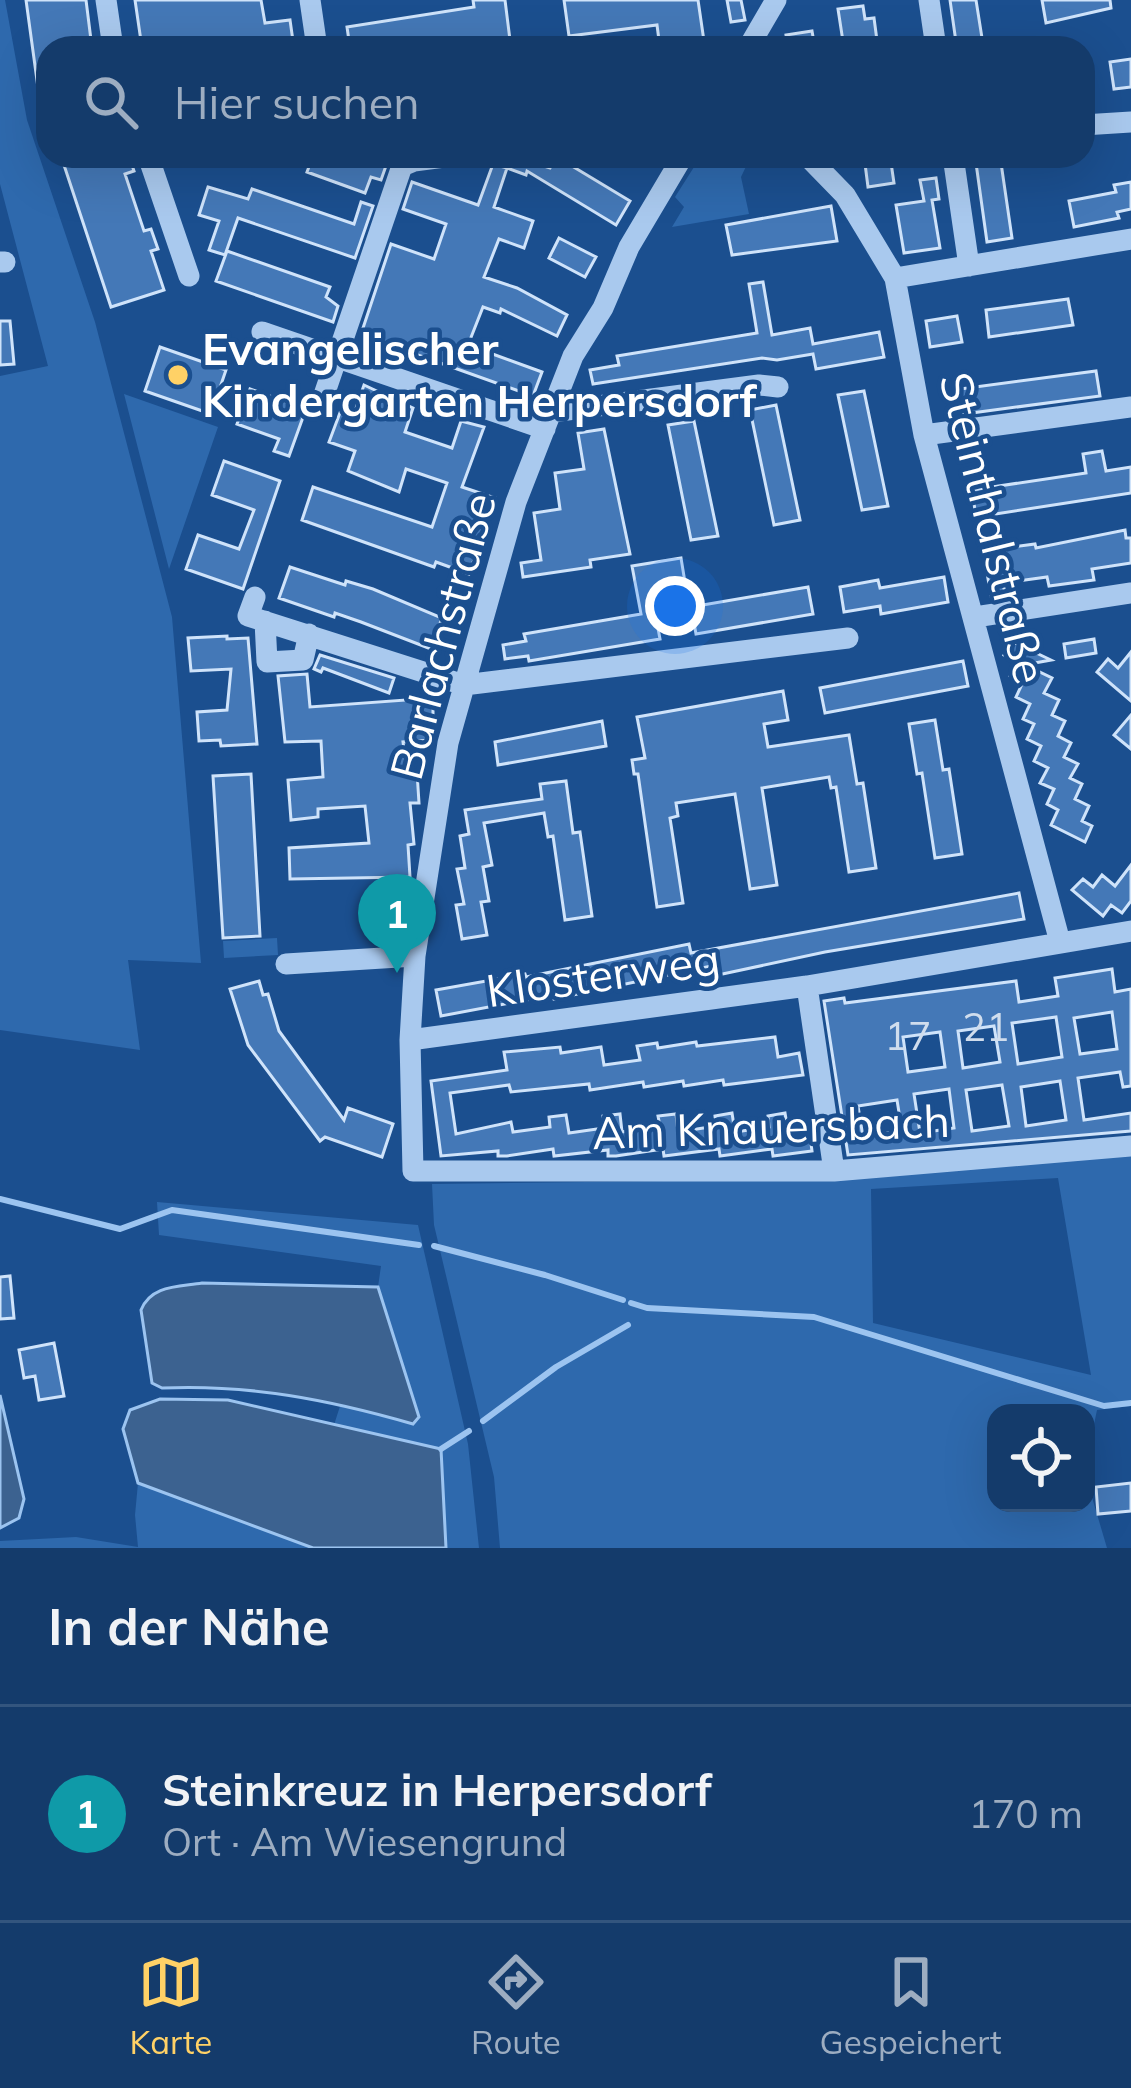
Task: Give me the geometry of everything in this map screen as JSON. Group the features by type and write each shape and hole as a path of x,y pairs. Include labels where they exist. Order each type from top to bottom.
{"street":[{"path":"106,0 111,36"},
{"path":"310,0 315,36"},
{"path":"755,36 776,0"},
{"path":"929,0 935,36"},
{"path":"1095,124 1131,122"},
{"path":"152,168 189,276"},
{"path":"324,395 401,168"},
{"name":"Barlachstraße","path":"412,1172 410,1040 415,956 448,743 516,502 573,356 603,308 628,247 676,168"},
{"name":"Steinthalstraße","path":"819,168 845,195 895,278 924,435 1060,942"},
{"path":"955,168 969,266"},
{"path":"895,278 1131,239"},
{"path":"262,332 336,359 549,421 758,385 778,387"},
{"path":"924,435 1131,407"},
{"path":"975,616 1131,593"},
{"path":"255,597 248,616 464,685 848,638"},
{"path":"265,621 267,662 302,660 309,634"},
{"name":"Klosterweg","path":"410,1040 807,986 1131,932"},
{"path":"286,964 415,956"},
{"path":"807,986 834,1171"},
{"name":"Am Knauersbach","path":"412,1172 834,1171 1131,1146"}],"shaded area":[{"path":"0,0 5,0 36,147 36,168 43,168 95,322 172,617 201,963 128,960 140,1050 0,1030 0,376 48,366 0,184"},
{"path":"693,168 745,168 741,177 749,214 672,227 684,207 675,197"},
{"path":"124,394 218,427 169,569"},
{"path":"277,938 278,955 224,958 223,941"},
{"path":"1131,1155 1131,1406 1097,1410 1095,1420 1095,1404 987,1404 987,1512 1095,1512 1095,1507 1107,1548 500,1548 494,1477 434,1225 432,1184 828,1179","holes":["1058,1178 1091,1375 873,1323 871,1189"]},
{"path":"157,1202 418,1225 468,1444 479,1548 446,1548 441,1449 334,1425 341,1403 413,1424 419,1417 378,1287 381,1266 159,1235"},
{"path":"202,1283 378,1287 419,1417 413,1424 289,1396 162,1388 152,1383 141,1310 158,1292"},
{"path":"0,1395 24,1499 19,1518 0,1528"},
{"path":"160,1399 228,1400 441,1449 446,1548 313,1548 138,1483 123,1429 130,1410"},
{"path":"138,1483 313,1548 0,1548 0,1541 76,1537 138,1547"}],"building":[{"path":"26,0 86,0 90,36 36,36 36,73"},
{"path":"135,0 261,0 265,23 290,20 292,36 140,36"},
{"path":"473,0 505,0 510,36 348,36 347,27 474,7"},
{"path":"564,0 698,0 703,36 658,36 657,25 569,36"},
{"path":"727,0 741,0 745,20 731,22"},
{"path":"950,0 976,0 982,36 955,36"},
{"path":"1042,0 1110,0 1111,8 1046,23"},
{"path":"863,6 865,19 874,18 876,36 842,36 838,9"},
{"path":"1131,59 1131,87 1114,89 1110,62"},
{"path":"65,168 134,171 125,174 144,231 151,229 158,249 151,251 164,290 111,307"},
{"path":"308,168 385,168 381,180 371,177 365,193 307,172"},
{"path":"492,168 507,168 494,207 533,221 524,248 499,239 484,277 517,288 567,315 557,336 501,309 500,313 483,307 468,345 542,372 533,396 362,331 391,244 434,259 446,224 403,209 412,182 478,205"},
{"path":"507,168 575,168 630,201 616,225 527,171 526,175"},
{"path":"866,168 892,168 894,183 868,187"},
{"path":"977,168 1002,168 1012,238 987,242"},
{"path":"936,178 939,199 932,200 940,248 904,253 896,205 924,201 920,180"},
{"path":"1131,182 1131,209 1117,212 1119,218 1074,227 1069,201 1116,192 1114,185"},
{"path":"208,187 248,199 252,189 354,224 361,202 373,206 355,258 238,218 225,255 209,250 219,221 199,215"},
{"path":"831,206 837,241 732,255 726,225"},
{"path":"559,238 596,257 585,277 549,258"},
{"path":"227,251 330,287 326,297 338,306 333,322 216,281"},
{"path":"763,282 772,335 810,328 813,344 879,332 884,357 816,369 813,354 762,358 593,384 590,370 619,365 617,356 757,333 749,284"},
{"path":"1068,299 1073,325 989,337 986,310"},
{"path":"957,316 962,342 930,347 926,321"},
{"path":"0,321 10,321 14,364 0,365"},
{"path":"160,347 226,370 211,414 145,391"},
{"path":"1096,371 1100,396 964,414 960,389"},
{"path":"364,385 413,408 405,432 452,448 461,421 484,427 462,487 495,498 469,574 436,562 434,567 302,520 313,487 432,527 447,483 406,469 399,492 348,471 355,451 329,442 341,410 354,414"},
{"path":"250,389 306,409 289,456 274,451 279,439 237,424"},
{"path":"864,391 888,506 862,510 838,395"},
{"path":"776,405 800,520 774,525 750,410"},
{"path":"694,421 718,536 691,540 668,425"},
{"path":"604,429 630,554 590,560 591,567 523,577 521,563 541,560 534,513 560,509 555,473 584,469 578,433"},
{"path":"1102,451 1106,471 1131,467 1131,493 976,517 972,490 1086,473 1083,454"},
{"path":"224,461 280,481 243,589 186,569 198,535 239,549 254,510 212,495"},
{"path":"1125,530 1126,538 1131,538 1131,563 1092,569 1094,580 1049,586 1047,577 1003,583 1005,594 991,596 985,561 1006,558 1005,548 1035,544 1036,548"},
{"path":"681,558 691,619 657,623 660,639 529,661 528,656 505,659 503,645 526,641 524,634 641,614 632,566"},
{"path":"290,567 373,589 442,618 431,649 279,598"},
{"path":"944,577 948,602 881,614 880,606 844,612 840,587 878,580 880,588"},
{"path":"808,587 813,614 696,634 691,607"},
{"path":"188,638 248,638 257,744 221,746 220,740 199,741 197,712 227,710 231,669 191,671"},
{"path":"1094,639 1096,653 1066,658 1064,644"},
{"path":"1011,641 1051,660 1024,665 1004,655"},
{"path":"1131,652 1131,701 1097,672 1108,659 1118,668"},
{"path":"320,655 394,678 389,693 323,668 321,672 314,669"},
{"path":"963,661 968,686 825,713 820,688"},
{"path":"1017,661 1052,678 1044,693 1059,700 1052,715 1065,721 1058,736 1071,743 1064,757 1078,764 1070,778 1082,784 1075,799 1089,806 1082,821 1092,826 1085,842 1051,825 1058,810 1047,804 1054,789 1040,783 1048,768 1034,761 1041,746 1027,739 1034,724 1023,719 1030,704 1016,697 1023,682 1010,676"},
{"path":"307,674 310,707 433,698 433,740 403,742 407,772 417,772 419,803 410,803 414,844 408,845 410,877 290,879 289,848 369,843 365,806 318,809 318,817 291,820 288,780 323,777 321,741 285,742 278,676"},
{"path":"783,691 788,720 764,724 768,747 849,735 857,784 863,783 876,868 849,872 836,787 831,788 829,777 762,788 777,885 750,889 735,794 676,803 678,816 670,818 683,903 657,907 632,760 645,758 637,717"},
{"path":"1131,715 1131,749 1114,735"},
{"path":"935,720 943,770 949,769 962,854 935,858 909,724"},
{"path":"602,721 606,746 498,765 495,742"},
{"path":"251,774 260,936 223,938 213,776"},
{"path":"566,781 573,833 580,832 592,916 565,920 553,836 548,837 544,813 484,823 492,865 483,867 489,901 481,902 487,935 462,939 456,905 464,904 457,869 465,868 460,836 469,834 465,810 542,799 540,784"},
{"path":"1131,865 1131,901 1122,913 1111,905 1103,916 1072,890 1083,879 1093,887 1102,875 1115,886"},
{"path":"1019,893 1024,919 718,975 716,965 554,999 553,995 441,1016 436,990 689,944 691,953"},
{"path":"1112,969 1115,992 1131,989 1131,1086 1123,1087 1120,1072 1078,1078 1084,1120 1131,1113 1131,1131 848,1155 824,1001 844,998 845,1003 1016,981 1019,1002 1058,996 1055,978","holes":["1112,1012 1117,1049 1080,1054 1074,1018","1056,1017 1062,1057 1018,1064 1012,1023","994,1026 1000,1062 963,1068 958,1031","940,1032 945,1067 908,1072 903,1037","1060,1081 1066,1120 1026,1126 1021,1087","1002,1085 1009,1126 972,1131 966,1090","949,1089 954,1128 920,1133 914,1094","897,1100 902,1131 863,1137 858,1106"]},
{"path":"259,981 279,1031 344,1120 348,1108 393,1124 382,1157 325,1137 320,1141 248,1045 230,989"},
{"path":"775,1037 778,1057 799,1053 803,1075 724,1085 723,1080 684,1086 683,1081 644,1087 643,1082 590,1090 589,1084 511,1092 509,1085 450,1093 456,1134 511,1122 513,1132 550,1127 549,1117 566,1115 569,1133 604,1128 603,1116 620,1114 622,1132 660,1126 658,1116 676,1114 678,1132 716,1126 715,1116 732,1113 735,1132 769,1127 768,1116 785,1113 788,1131 809,1128 812,1151 773,1156 772,1149 720,1156 719,1149 664,1156 663,1149 608,1156 608,1150 554,1156 553,1149 507,1156 498,1156 498,1151 441,1156 431,1081 507,1070 504,1052 560,1047 561,1053 601,1047 604,1065 640,1060 637,1046 696,1042 697,1046"},
{"path":"10,1276 14,1318 0,1319 0,1277"},
{"path":"54,1343 64,1396 39,1400 35,1376 24,1378 19,1350"},
{"path":"1131,1483 1131,1511 1098,1514 1096,1487"}],"waterway":[{"path":"0,1199 120,1229 172,1210 419,1245"},
{"path":"434,1246 623,1300"},
{"path":"631,1303 647,1308 814,1317 1104,1406 1131,1403"},
{"path":"483,1421 556,1367 628,1325"},
{"path":"441,1449 469,1431"}],"place":[{"name":"Evangelischer Kindergarten Herpersdorf","path":"178,375"},
{"name":"Steinkreuz in Herpersdorf","path":"397,973"}]}
